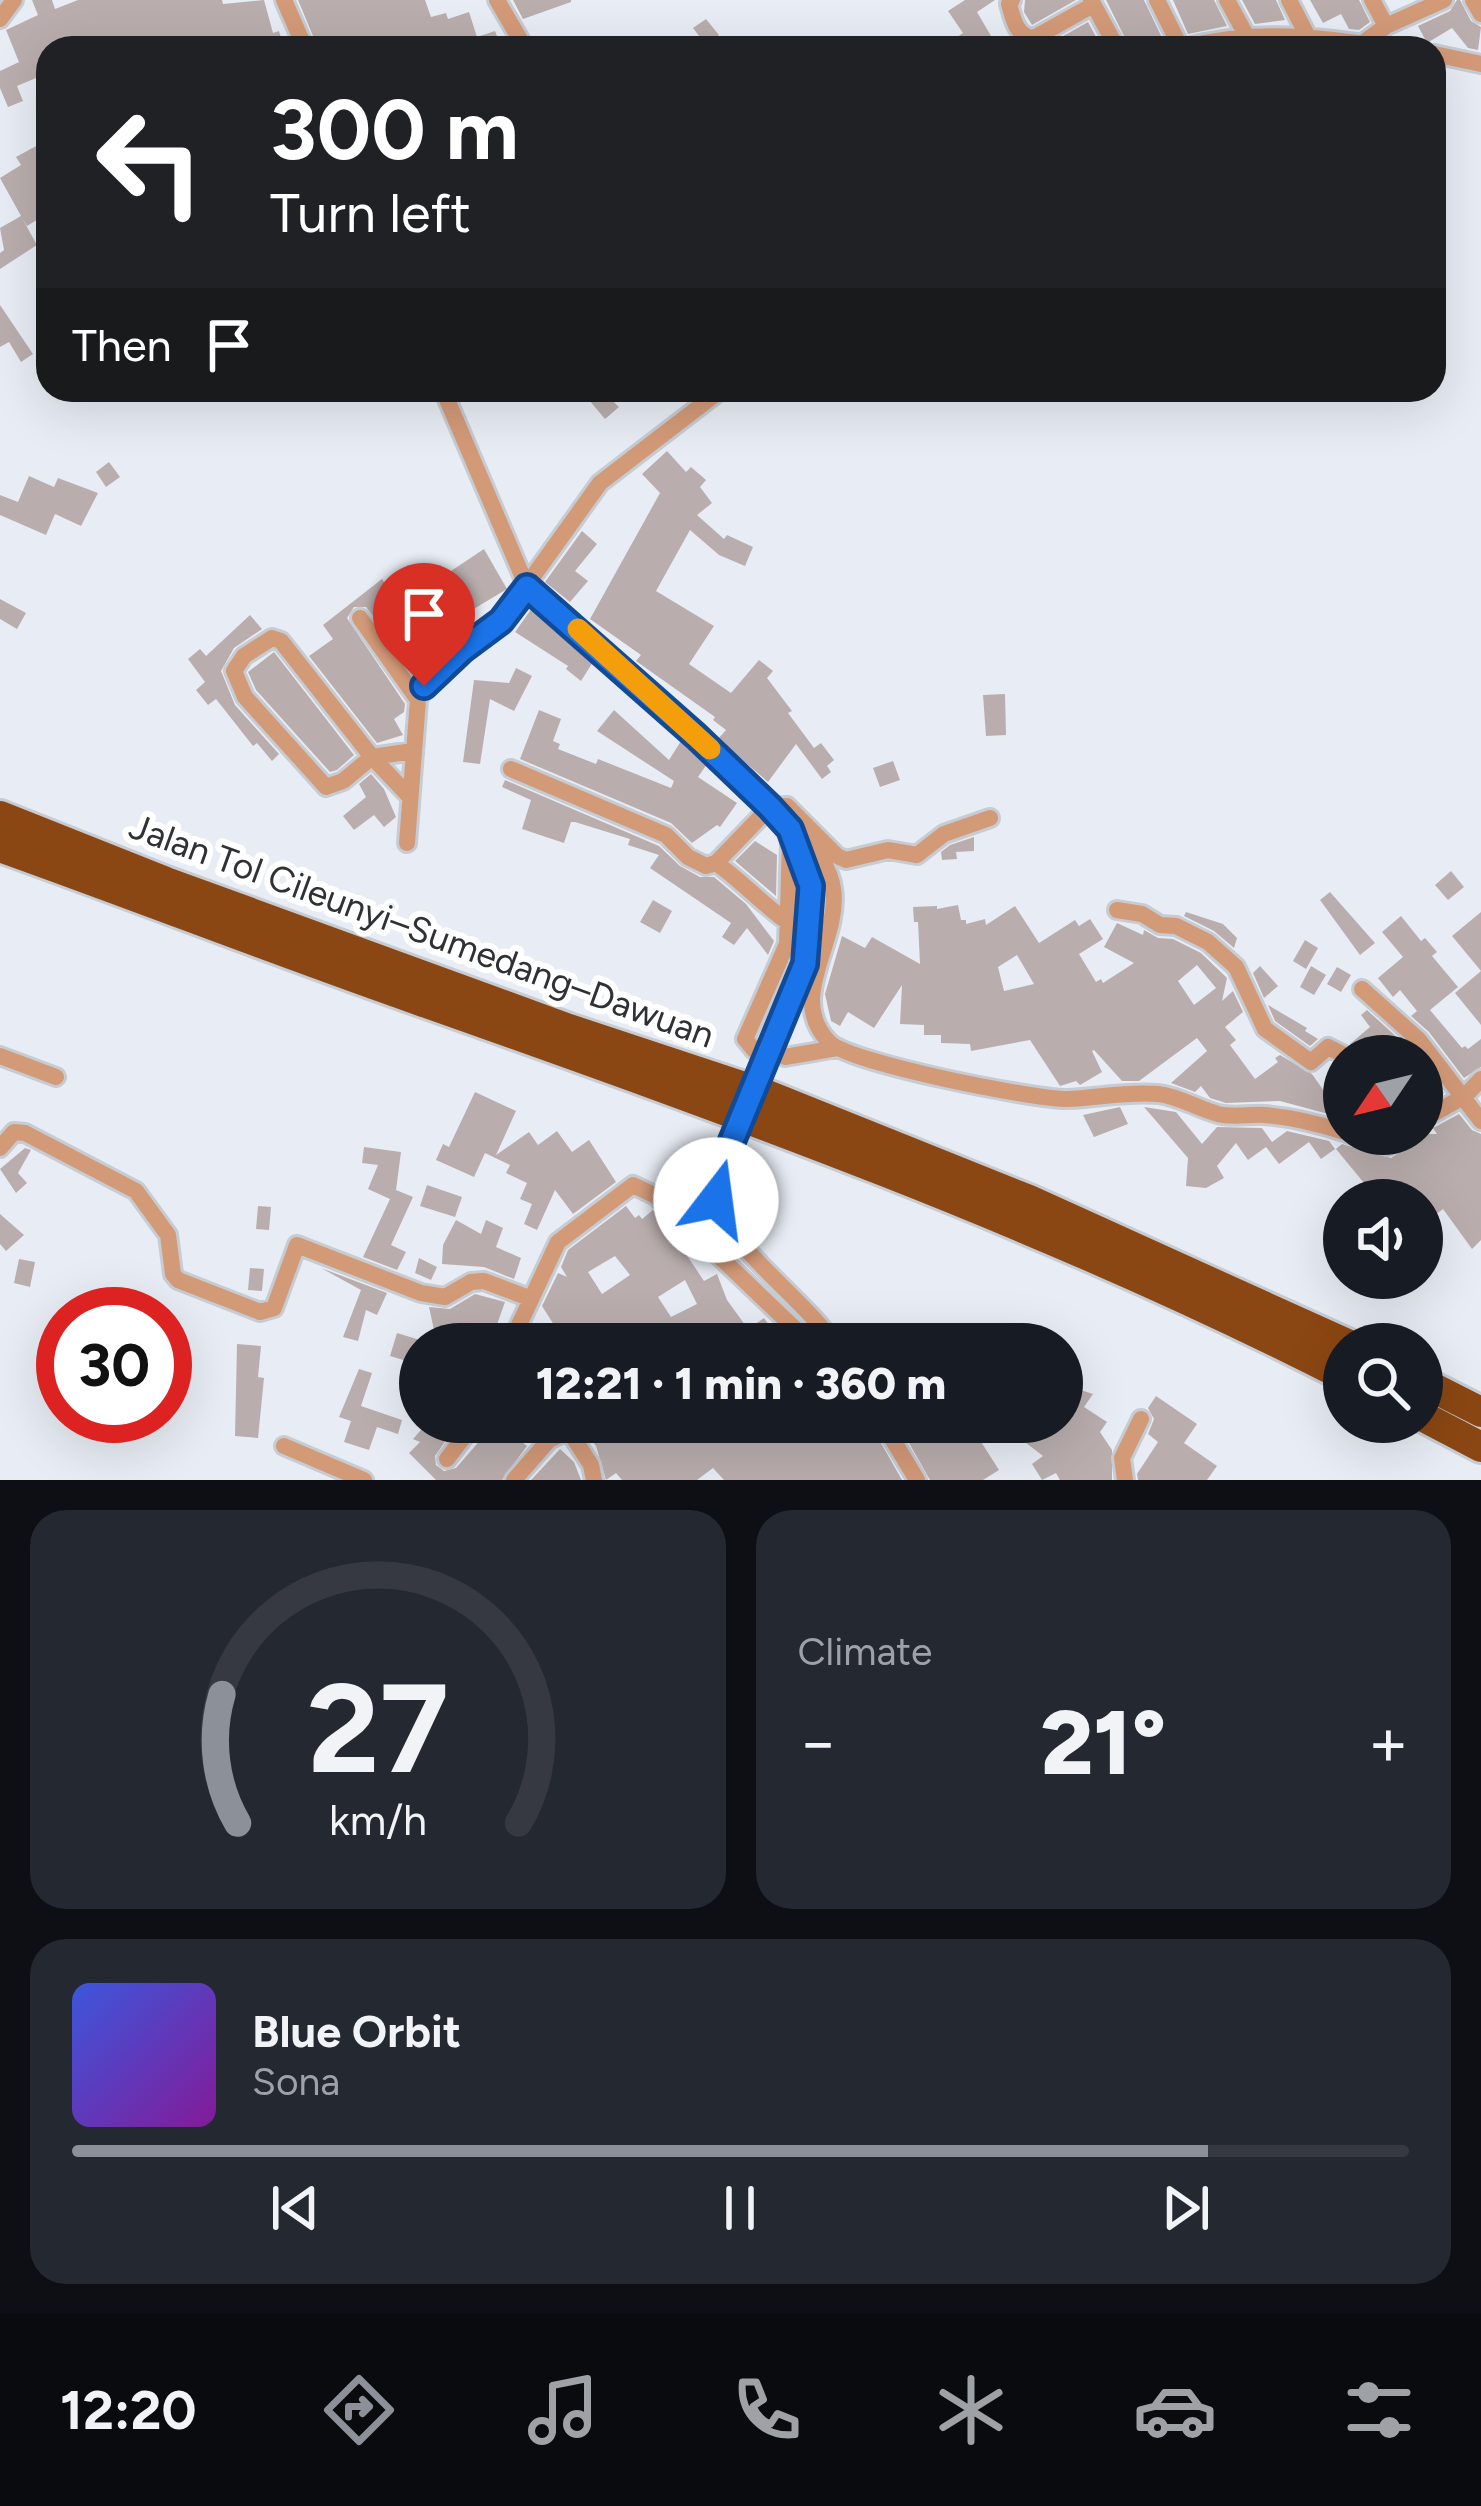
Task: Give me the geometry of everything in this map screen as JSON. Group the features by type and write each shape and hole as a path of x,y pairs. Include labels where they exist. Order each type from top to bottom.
{"highway":[{"name":"Jalan Tol Cileunyi–Sumedang–Dawuan","path":"0,816 524,1013 761,1093 1029,1200 1323,1333"},
{"name":"Jalan Tol Cileunyi–Sumedang–Dawuan","path":"0,848 754,1119 1017,1225 1323,1366"},
{"path":"1443,1393 1481,1412"},
{"path":"1443,1428 1481,1447"}],"street":[{"path":"0,19 14,0"},
{"path":"284,0 300,36"},
{"path":"497,0 517,36"},
{"path":"1012,0 1011,11 1024,36"},
{"path":"1157,0 1176,36"},
{"path":"1227,0 1246,35"},
{"path":"1289,0 1306,35"},
{"path":"1372,0 1386,26"},
{"path":"1473,0 1481,14"},
{"path":"1372,36 1441,1"},
{"path":"1031,36 1092,3 1110,36"},
{"path":"1241,36 1313,36"},
{"path":"1446,57 1481,64"},
{"path":"448,402 527,587 696,736 818,854 833,893 832,924 808,1001 827,1040 837,1048 902,1068 1035,1096 1159,1094 1223,1116 1266,1115 1323,1128"},
{"path":"407,843 418,700 424,686 442,666 501,621 600,483 705,402"},
{"path":"360,618 418,700"},
{"path":"410,796 372,757 280,641 272,638 244,656 234,671 245,697 326,787 343,782 372,757 413,752"},
{"path":"389,658 412,654 442,666"},
{"path":"512,769 666,835 688,857 706,866 716,863 770,807 787,806 846,860 888,850 917,855 944,834 990,818"},
{"path":"754,1050 745,1039 787,944 790,829"},
{"path":"790,829 811,886 805,964 717,1180 716,1200 742,1245 821,1323"},
{"path":"716,863 789,922"},
{"path":"1117,910 1142,914 1208,942 1236,967 1258,1021 1311,1062 1323,1051"},
{"path":"1362,989 1419,1040 1481,1121"},
{"path":"784,1057 837,1048"},
{"path":"0,1056 56,1077"},
{"path":"1443,1107 1465,1096 1481,1079"},
{"path":"0,1148 14,1132 25,1133 136,1191 168,1234 173,1274 178,1280 260,1312 274,1308 297,1245 421,1293 445,1297 471,1282 484,1281 529,1298"},
{"path":"519,1323 558,1242 633,1185 656,1196 800,1323"},
{"path":"753,1286 767,1271"},
{"path":"1125,1480 1122,1458 1141,1419"},
{"path":"447,1459 459,1443"},
{"path":"514,1480 546,1443"},
{"path":"577,1443 594,1480"},
{"path":"895,1443 917,1480"},
{"path":"284,1446 364,1480"}],"building":[{"path":"32,0 52,0 55,9 78,0 222,0 223,4 264,0 273,33 279,31 280,36 36,36 36,78 17,86 23,101 8,107 0,88 0,71 19,62 6,30 38,15"},
{"path":"298,0 425,0 431,17 446,13 448,19 469,12 477,36 313,36"},
{"path":"513,0 571,0 571,2 523,19"},
{"path":"965,0 995,0 977,12 991,36 959,36 963,33 948,11"},
{"path":"1025,0 1076,0 1032,25 1024,12"},
{"path":"1106,0 1144,0 1161,36 1124,36"},
{"path":"1173,0 1214,0 1227,26 1188,34"},
{"path":"1242,0 1276,0 1285,20 1255,24"},
{"path":"1310,0 1359,0 1370,22 1359,30 1349,29 1341,14 1323,23"},
{"path":"1460,0 1471,21 1481,27 1478,50 1468,48 1452,28 1439,36 1423,36 1418,26 1450,11"},
{"path":"706,19 719,35 699,36 693,28"},
{"path":"1088,22 1096,36 1063,36"},
{"path":"36,146 36,220 27,226 22,218 36,246 0,269 4,250 0,228 21,216 0,178 21,165 16,157"},
{"path":"0,305 33,354 21,362 9,342 0,347"},
{"path":"591,402 614,402 619,407 605,419"},
{"path":"667,451 686,472 691,467 706,480 700,487 712,503 697,515 724,539 727,535 753,547 745,566 719,555 690,530 656,591 714,626 689,664 731,693 759,660 773,671 767,678 792,711 788,713 814,748 821,743 834,760 827,766 831,772 822,779 796,744 768,782 718,739 726,730 715,717 636,661 641,655 590,619 660,493 642,474"},
{"path":"109,462 120,477 106,487 96,472"},
{"path":"29,476 54,487 58,478 98,493 81,526 55,514 46,535 0,515 0,495 18,502"},
{"path":"582,531 597,544 575,571 588,581 570,602 545,582"},
{"path":"484,549 507,589 447,625 437,608 460,593 448,573"},
{"path":"382,579 414,626 392,641 366,607 354,607 347,618 405,704 404,712 394,719 403,735 377,743 309,656 333,639 323,625"},
{"path":"0,599 26,613 17,629 0,619"},
{"path":"532,608 593,662 581,681 568,666 515,632"},
{"path":"250,615 262,629 234,648 221,671 235,705 279,754 272,761 257,743 253,746 216,699 208,705 196,690 205,682 188,659 200,649 206,656"},
{"path":"274,652 354,755 337,770 330,772 256,690 248,672"},
{"path":"516,668 532,676 514,711 490,699 480,764 463,762 474,680 509,683"},
{"path":"1005,694 1006,735 986,736 983,695"},
{"path":"539,710 561,719 553,741 560,744 558,749 671,788 674,781 597,731 614,710 669,760 681,741 707,764 698,777 737,803 720,827 692,843 671,823 520,759"},
{"path":"893,761 900,780 880,787 873,768"},
{"path":"371,774 384,789 396,817 384,827 374,815 354,830 343,816 366,797 359,784"},
{"path":"505,780 659,846 700,877 714,877 746,904 774,941 768,955 747,928 734,945 722,937 731,923 650,868 659,855 628,845 630,839 575,822 564,843 522,829 531,800 502,787"},
{"path":"974,837 974,851 956,852 957,859 942,860 941,852 950,845"},
{"path":"755,841 777,855 776,896 735,861"},
{"path":"1451,871 1464,887 1448,900 1435,885"},
{"path":"1330,892 1375,943 1360,955 1320,900"},
{"path":"653,900 672,911 660,933 640,922"},
{"path":"958,905 966,924 985,919 986,925 1015,906 1039,943 1075,920 1079,926 1090,919 1103,939 1079,954 1096,982 1101,979 1103,983 1134,963 1104,947 1117,923 1143,935 1144,930 1173,939 1201,953 1227,978 1222,1001 1233,991 1243,1012 1225,1027 1236,1040 1230,1045 1255,1079 1278,1062 1275,1058 1280,1055 1312,1074 1323,1090 1323,1113 1280,1101 1226,1103 1210,1098 1201,1086 1195,1092 1171,1083 1207,1051 1197,1038 1139,1081 1122,1081 1094,1050 1102,1072 1080,1085 1076,1081 1060,1086 1030,1040 971,1051 970,1044 941,1043 941,1035 924,1035 924,1025 900,1024 902,985 874,1028 848,1012 840,1026 831,1021 825,994 842,936 865,948 872,937 920,964 913,907","holes":["1017,955 1034,984 1004,991 998,967","1197,965 1216,988 1194,1005 1178,981"]},
{"path":"1186,912 1223,924 1237,938 1234,948 1184,916"},
{"path":"1481,912 1481,971 1452,936"},
{"path":"1401,916 1437,952 1432,956 1458,987 1430,1010 1462,1048 1481,1039 1481,1067 1464,1078 1443,1050 1443,1035 1431,1035 1411,1016 1417,1011 1400,990 1393,997 1378,978 1403,957 1382,932"},
{"path":"1305,940 1318,948 1306,969 1293,961"},
{"path":"1260,966 1278,986 1264,998 1253,973"},
{"path":"1311,966 1326,975 1314,995 1300,987"},
{"path":"1337,967 1351,975 1341,992 1327,984"},
{"path":"1481,971 1481,1025 1455,993"},
{"path":"1268,1005 1318,1039 1310,1046 1275,1021"},
{"path":"1367,1010 1395,1035 1361,1035 1370,1027 1361,1015"},
{"path":"475,1092 516,1111 496,1155 529,1132 538,1145 557,1131 572,1152 589,1140 616,1182 573,1214 555,1190 537,1230 524,1224 532,1204 520,1199 527,1183 506,1173 510,1165 485,1153 474,1177 436,1160 443,1144 449,1147"},
{"path":"1120,1107 1128,1124 1094,1137 1083,1115"},
{"path":"1144,1107 1176,1112 1202,1144 1217,1127 1262,1128 1272,1142 1287,1131 1323,1140 1327,1155 1321,1159 1309,1142 1279,1164 1266,1147 1248,1160 1236,1143 1217,1166 1224,1178 1206,1188 1186,1186 1188,1158"},
{"path":"1459,1114 1481,1134 1481,1240 1472,1249 1443,1209 1443,1179 1361,1179 1341,1155 1443,1155 1443,1123"},
{"path":"364,1147 401,1152 396,1190 413,1197 391,1245 406,1252 397,1270 363,1257 390,1199 368,1189 378,1165 362,1163"},
{"path":"25,1148 31,1150 18,1173 27,1183 16,1193 0,1169"},
{"path":"427,1185 462,1197 455,1217 420,1206"},
{"path":"258,1206 271,1207 269,1230 256,1229"},
{"path":"626,1206 635,1218 642,1219 653,1210 704,1281 717,1274 727,1300 744,1323 553,1323 542,1306 558,1273 567,1277 561,1267 568,1250","holes":["615,1256 630,1275 602,1294 588,1272","685,1280 697,1304 671,1317 658,1297"]},
{"path":"0,1214 24,1235 6,1251 0,1244"},
{"path":"456,1220 481,1234 486,1220 503,1228 496,1247 521,1258 514,1279 484,1267 442,1264 443,1245"},
{"path":"419,1258 437,1267 431,1280 415,1273"},
{"path":"19,1259 35,1262 30,1287 14,1283"},
{"path":"250,1268 264,1269 262,1291 248,1290"},
{"path":"321,1268 387,1293 377,1315 366,1310 358,1341 343,1337 361,1290"},
{"path":"475,1294 505,1302 498,1323 432,1323 429,1307 450,1309"},
{"path":"397,1333 399,1334 399,1359 390,1356"},
{"path":"237,1344 261,1346 258,1377 264,1378 258,1438 235,1436"},
{"path":"359,1369 372,1373 361,1406 399,1419 399,1430 398,1434 377,1427 369,1450 344,1442 351,1421 339,1417"},
{"path":"1083,1391 1093,1394 1084,1407 1107,1422 1100,1432 1112,1450 1112,1480 1060,1480 1056,1473 1042,1480 1032,1464 1043,1456 1026,1443 1083,1443"},
{"path":"1156,1396 1197,1424 1184,1443 1217,1466 1207,1480 1138,1480 1137,1474 1158,1442 1148,1434 1154,1419 1148,1408"},
{"path":"419,1443 444,1443 435,1456 436,1465 444,1471 456,1468 478,1443 527,1446 502,1480 436,1480 409,1453"},
{"path":"594,1443 881,1443 902,1480 724,1480 713,1468 697,1480 622,1480 616,1473 606,1480"},
{"path":"909,1443 982,1443 999,1470 983,1480 930,1480"},
{"path":"560,1449 574,1462 581,1480 531,1480"}],"slow traffic":[{"path":"578,629 710,749"}],"route":[{"path":"424,686 442,666 501,621 527,587 696,736 790,829 811,886 805,964 727,1153 716,1200"}]}
